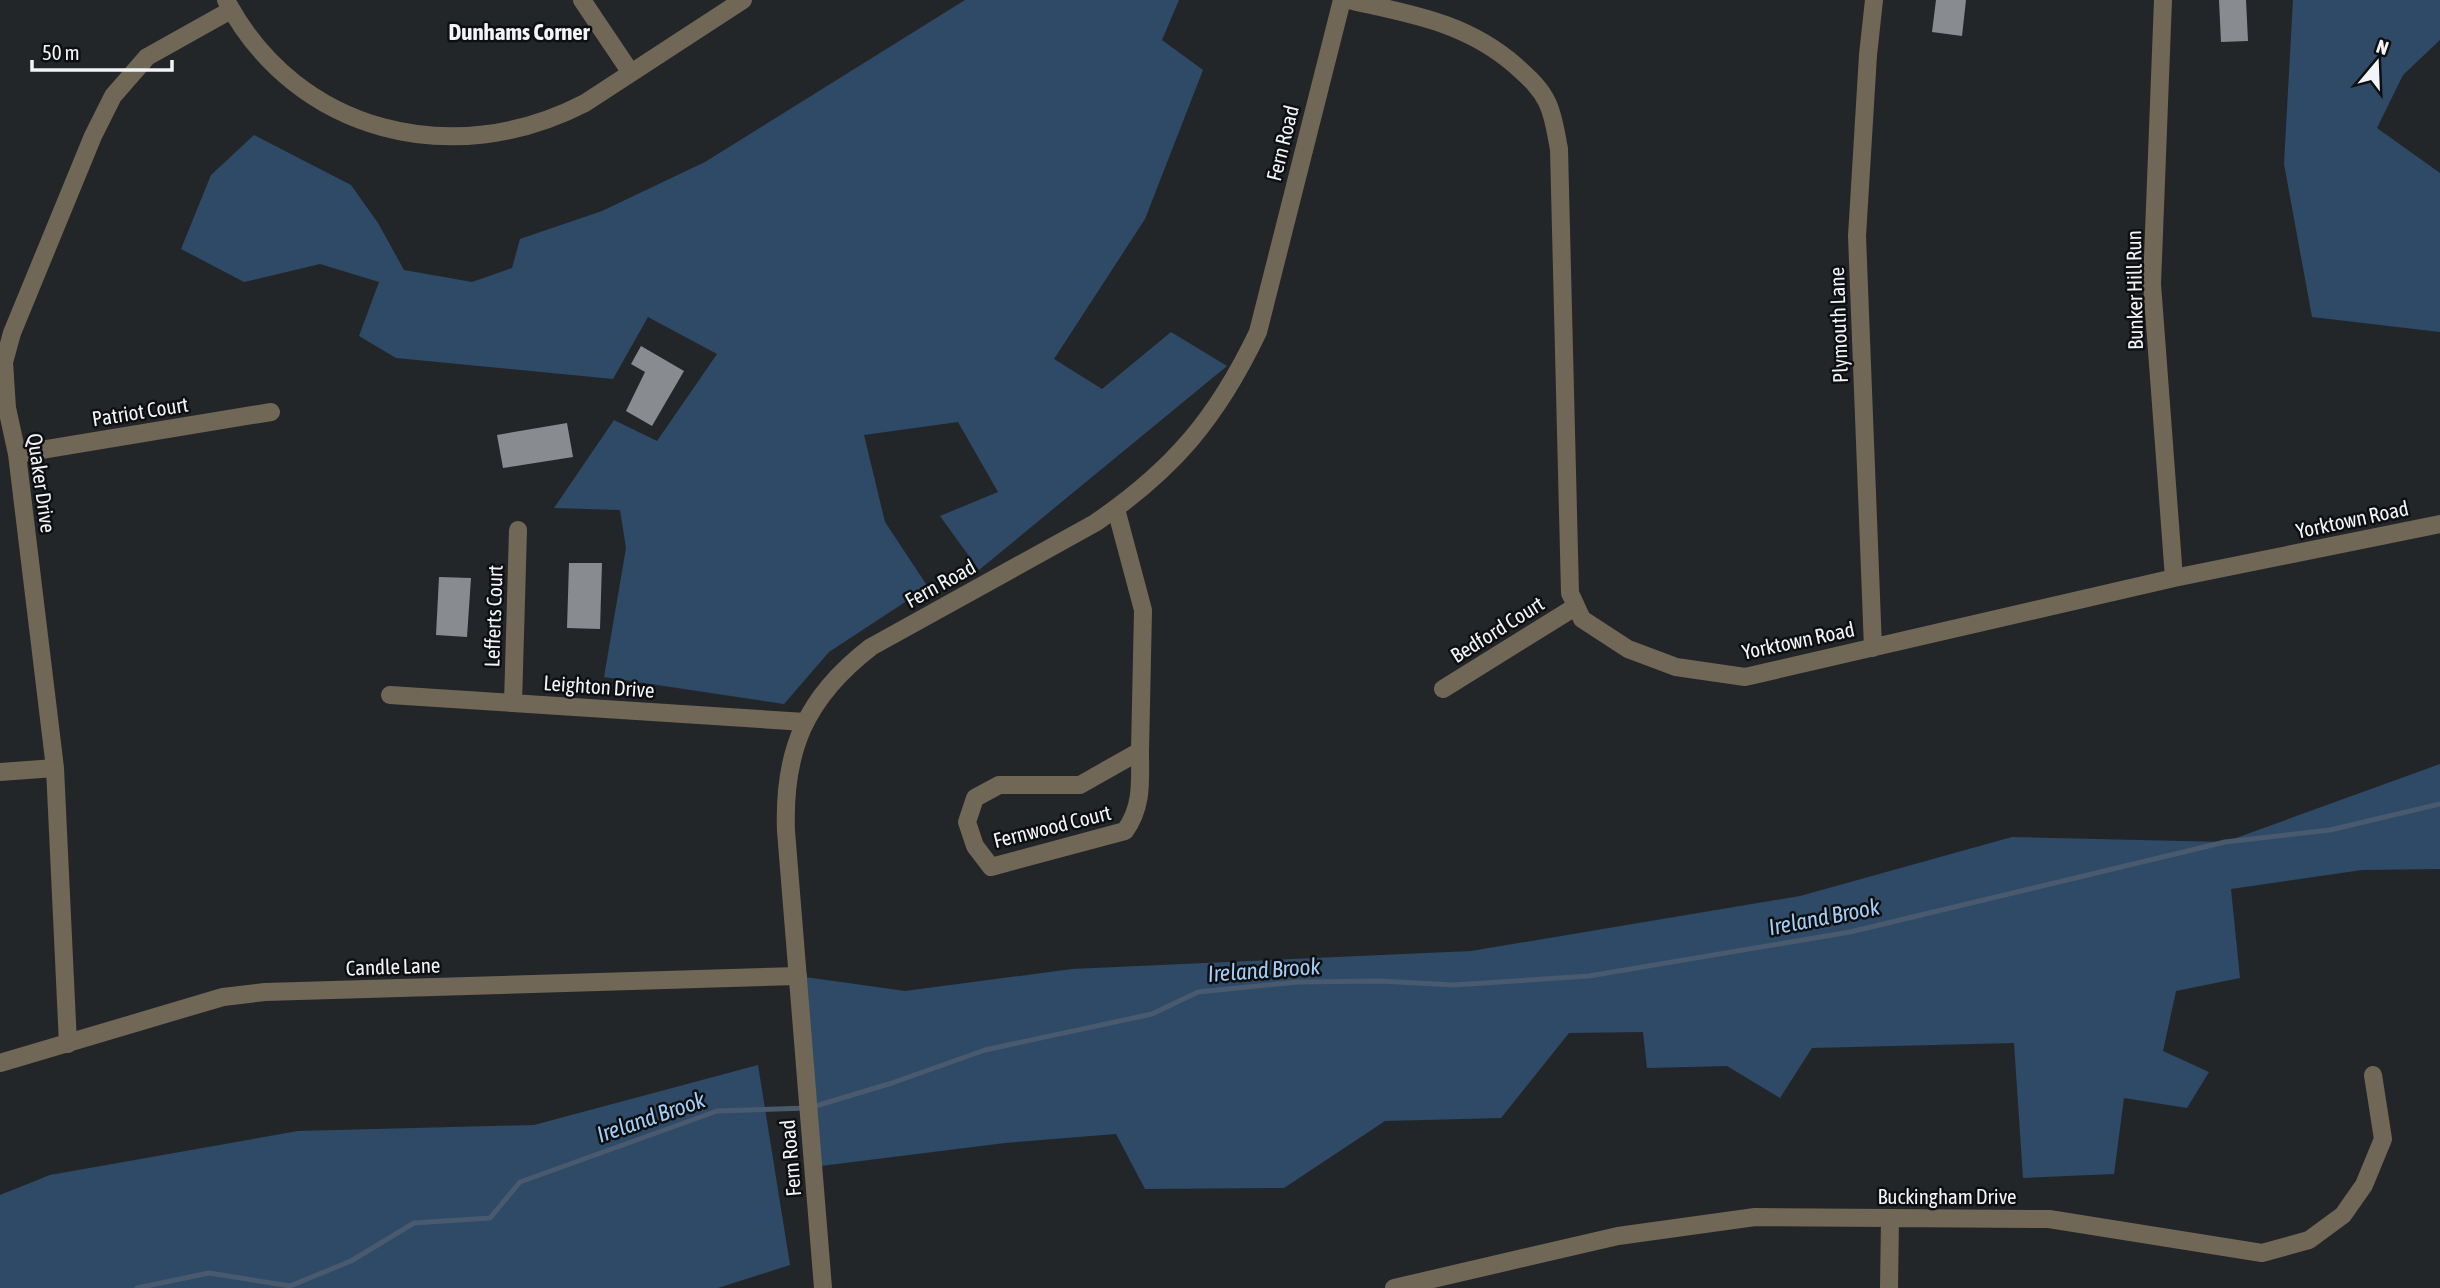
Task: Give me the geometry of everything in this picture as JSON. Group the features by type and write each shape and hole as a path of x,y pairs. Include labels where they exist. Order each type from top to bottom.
{"street":[{"path":"582,0 631,73"},
{"path":"229,5 263,52 303,89 351,116 402,132 457,138 511,131 562,114 743,0"},
{"name":"Fern Road","path":"823,1288 785,800 791,760 805,722 840,673 871,647 1116,509 1162,471 1191,441 1217,407 1240,371 1258,332 1342,0"},
{"path":"1348,0 1440,21 1472,35 1503,55 1534,82 1547,103 1559,149 1570,593 1575,607"},
{"name":"Plymouth Lane","path":"1873,648 1857,236 1874,0"},
{"name":"Bunker Hill Run","path":"2163,0 2152,284 2174,578"},
{"name":"Quaker Drive","path":"68,1044 55,768 17,454 7,408 4,362 12,334 93,136 113,96 147,57 229,5"},
{"name":"Patriot Court","path":"17,454 271,412"},
{"name":"Fernwood Court","path":"1116,509 1143,610 1140,796 1134,818 1125,831 991,867 975,846 967,822 975,799 999,785 1080,785 1140,751"},
{"name":"Yorktown Road","path":"1575,607 1582,619 1628,649 1676,667 1745,677 2174,578 2440,524"},
{"name":"Lefferts Court","path":"513,703 518,530"},
{"name":"Bedford Court","path":"1443,689 1575,607"},
{"name":"Leighton Drive","path":"390,695 805,722"},
{"path":"0,772 55,768"},
{"name":"Candle Lane","path":"0,1063 223,997 265,992 798,976"},
{"name":"Buckingham Drive","path":"1394,1288 1618,1236 1755,1217 2049,1220 2262,1253 2309,1240 2343,1215 2364,1185 2383,1139 2373,1075"},
{"path":"1889,1288 1890,1219"}],"shaded area":[{"path":"965,0 1179,0 1162,40 1203,70 1145,219 1054,359 1102,389 1171,332 1227,366 979,570 940,516 998,492 958,422 864,435 885,522 928,587 829,652 784,704 604,677 626,548 620,510 554,508 614,420 657,441 717,354 648,317 613,379 396,358 359,336 379,282 320,264 244,282 181,249 211,175 254,135 351,185 378,223 404,270 472,282 512,268 520,239 602,211 705,162"},
{"path":"2293,0 2440,0 2440,40 2403,75 2377,128 2440,173 2440,332 2312,317 2284,164"},
{"path":"2440,764 2440,869 2362,870 2231,889 2240,978 2176,991 2163,1051 2209,1072 2187,1108 2124,1098 2114,1174 2023,1178 2014,1043 1812,1048 1780,1098 1727,1066 1647,1068 1643,1032 1569,1033 1501,1118 1385,1121 1284,1188 1145,1189 1116,1134 1005,1143 813,1167 798,976 905,991 1072,969 1471,951 1800,896 2012,837 2225,842"},
{"path":"758,1065 790,1265 718,1288 0,1288 0,1195 50,1175 298,1131 534,1125"}],"building":[{"path":"1936,0 1966,0 1962,36 1932,32"},
{"path":"2219,0 2246,0 2248,41 2221,42"},
{"path":"641,346 684,371 652,426 626,411 645,372 631,364"},
{"path":"567,423 573,457 503,468 497,435"},
{"path":"569,563 602,563 600,629 567,628"},
{"path":"439,577 471,578 467,637 436,635"}],"waterway":[{"name":"Ireland Brook","path":"137,1288 209,1273 290,1286 351,1261 414,1223 490,1218 520,1182 717,1111 809,1108 892,1083 985,1050 1152,1014 1198,992 1298,982 1380,981 1453,985 1589,976 1850,932 2225,842 2330,830 2440,804"}],"district":[{"name":"Dunhams Corner","path":"519,32"}]}
